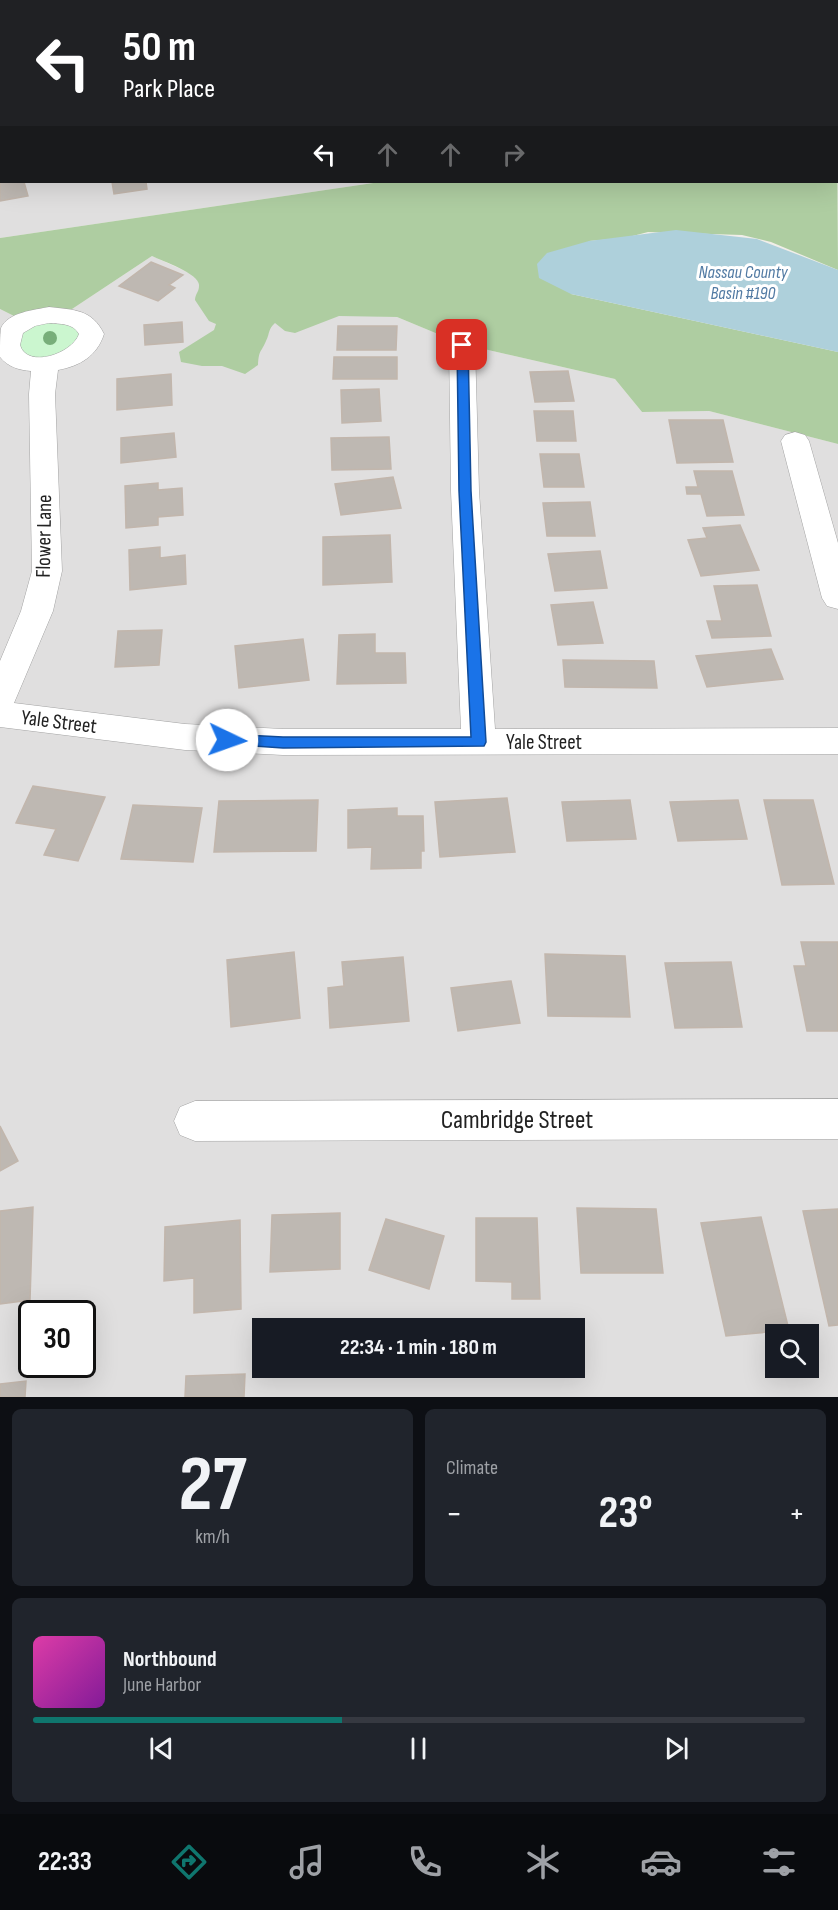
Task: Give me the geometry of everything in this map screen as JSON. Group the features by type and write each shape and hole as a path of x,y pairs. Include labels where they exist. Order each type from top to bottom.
{"street":[{"path":"462,345 465,491 479,742"},
{"name":"Flower Lane","path":"0,699 37,611 47,571 42,394 45,365"},
{"path":"795,441 838,598"},
{"name":"Yale Street","path":"0,714 126,731 227,740 283,742 838,741"},
{"name":"Cambridge Street","path":"195,1121 838,1119"}],"shaded area":[{"path":"0,183 373,183 0,238"},
{"path":"152,256 273,311 397,317 462,344 615,379 642,412 709,411 838,444 838,1397 0,1397 0,309 24,321 63,315"}],"green space":[{"path":"373,183 837,183 838,270 771,242 742,235 648,232 625,238 589,241 571,294 838,352 838,444 709,411 642,412 615,379 462,344 397,317 339,316 295,333 285,331 275,323 270,329 258,365 245,374 222,366 202,366 181,362 179,352 214,330 216,324 209,321 195,300 199,286 194,277 152,256 63,315 24,321 0,309 0,238"},
{"path":"76,318 89,346 32,364 8,335 14,328"}],"water":[{"name":"Nassau County Basin #190","path":"676,230 757,239 838,270 838,352 571,294 539,278 537,264 547,253 589,241"}],"building":[{"path":"0,183 24,183 28,196 0,201"},
{"path":"112,183 146,183 147,189 114,194"},
{"path":"151,262 183,275 169,285 175,288 158,301 119,286"},
{"path":"182,322 183,342 145,345 144,325"},
{"path":"338,326 397,326 396,350 337,350"},
{"path":"334,357 397,357 397,379 333,379"},
{"path":"568,371 574,401 535,402 530,372"},
{"path":"171,374 172,405 117,410 117,379"},
{"path":"379,389 381,421 342,423 341,390"},
{"path":"534,411 573,411 576,441 537,441"},
{"path":"669,420 723,420 733,462 677,463"},
{"path":"174,433 176,457 121,463 121,438"},
{"path":"389,437 391,469 332,470 331,438"},
{"path":"540,454 579,454 584,487 544,487"},
{"path":"694,471 732,471 744,515 707,516 701,494 687,494 686,487 698,487"},
{"path":"393,477 401,508 341,515 335,484"},
{"path":"158,483 158,490 182,488 183,515 158,517 158,525 126,528 125,486"},
{"path":"590,502 595,536 547,536 543,503"},
{"path":"740,525 759,570 701,576 688,540 707,538 703,528"},
{"path":"390,535 392,582 323,585 323,537"},
{"path":"160,547 160,558 185,555 186,584 130,590 129,550"},
{"path":"600,551 607,588 555,591 548,554"},
{"path":"757,585 771,636 712,638 707,621 722,621 714,586"},
{"path":"593,602 603,643 558,645 551,605"},
{"path":"162,630 159,665 115,667 118,631"},
{"path":"375,634 375,653 405,653 406,683 337,684 339,635"},
{"path":"303,639 309,680 239,688 235,646"},
{"path":"771,649 783,679 707,687 696,656"},
{"path":"563,660 654,661 657,688 565,687"},
{"path":"33,786 105,797 78,861 44,855 56,829 16,823"},
{"path":"507,798 515,852 440,857 435,802"},
{"path":"318,800 316,851 214,852 219,801"},
{"path":"630,800 636,839 567,841 562,802"},
{"path":"738,800 747,839 678,841 670,802"},
{"path":"764,800 813,800 834,884 782,885"},
{"path":"133,805 202,808 193,862 121,859"},
{"path":"397,808 397,816 423,816 424,851 421,851 421,868 371,869 372,847 348,848 348,810"},
{"path":"801,942 838,942 838,1031 807,1031 794,966 806,966"},
{"path":"294,952 300,1018 231,1027 227,960"},
{"path":"545,954 625,956 630,1017 548,1016"},
{"path":"403,957 409,1021 330,1028 328,988 344,986 342,962"},
{"path":"731,962 742,1027 675,1028 665,963"},
{"path":"511,981 520,1023 458,1031 451,988"},
{"path":"0,1126 18,1161 0,1171"},
{"path":"33,1207 30,1300 0,1304 0,1211"},
{"path":"577,1208 656,1209 663,1273 581,1273"},
{"path":"838,1209 838,1325 829,1326 803,1211"},
{"path":"340,1213 340,1269 270,1272 272,1215"},
{"path":"761,1217 788,1324 765,1324 765,1332 726,1336 701,1223"},
{"path":"476,1218 537,1218 540,1299 512,1299 512,1282 476,1281"},
{"path":"386,1219 444,1236 429,1289 369,1270"},
{"path":"240,1220 241,1309 194,1313 194,1278 164,1281 165,1227"},
{"path":"245,1374 244,1397 185,1397 186,1376"},
{"path":"26,1381 25,1397 0,1397 0,1384"}],"route":[{"path":"227,740 479,742 465,491 462,345"}]}
